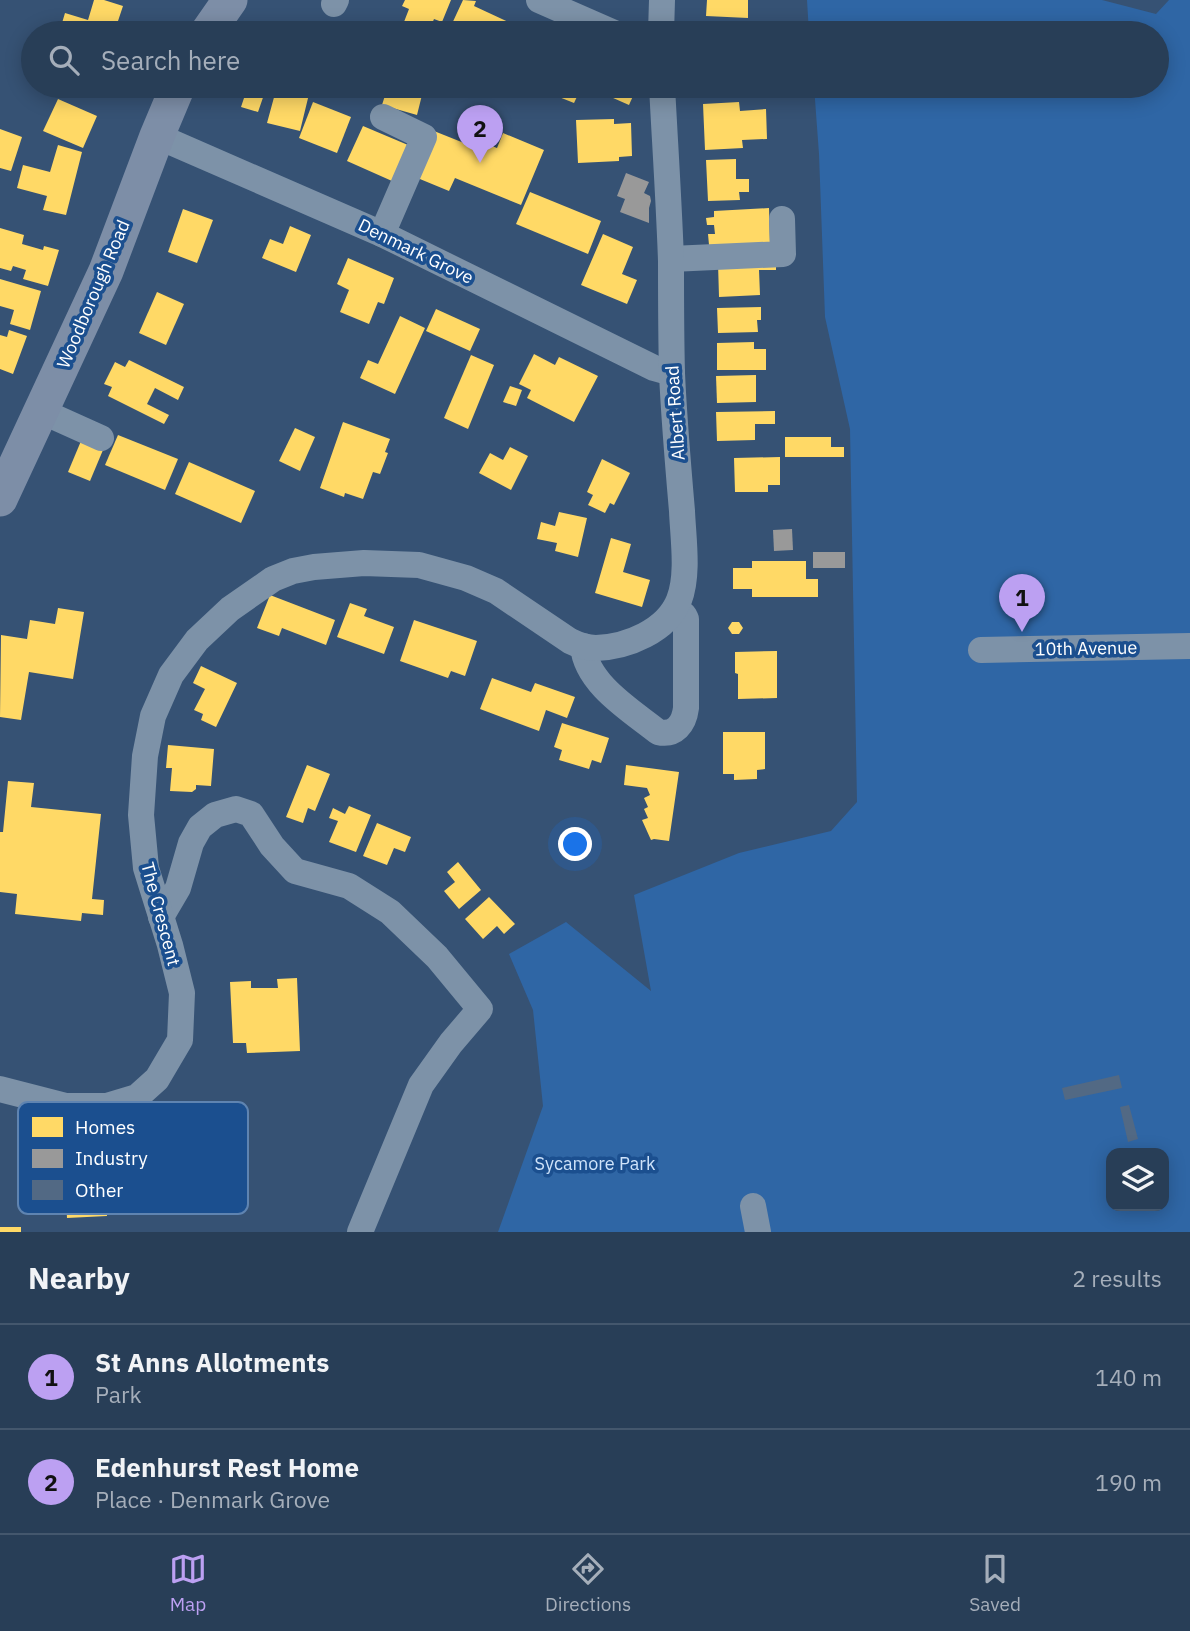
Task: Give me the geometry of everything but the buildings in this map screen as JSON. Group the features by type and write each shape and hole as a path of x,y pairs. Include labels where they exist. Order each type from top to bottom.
{"main road":[{"path":"215,21 230,0"},
{"name":"Woodborough Road","path":"0,499 106,271 173,98"}],"street":[{"path":"539,0 587,21"},
{"path":"661,21 662,0"},
{"name":"Albert Road","path":"663,98 671,259 672,373 685,561 680,597 675,609"},
{"path":"382,234 424,137 383,117"},
{"name":"Denmark Grove","path":"157,136 382,234 641,362 672,373"},
{"path":"671,259 783,254 782,219"},
{"path":"41,411 101,438"},
{"name":"The Crescent","path":"120,1102 137,1097 157,1079 180,1040 182,993 146,868 141,815 145,756 153,716 171,675 197,640 230,609 273,579 314,567 364,563 419,565 466,578 496,592 570,641 583,646"},
{"path":"675,609 684,615 686,708 683,722 675,731 658,732 605,691 587,660 583,646 595,648 635,639 667,620 675,609"},
{"name":"10th Avenue","path":"981,650 1190,646"},
{"path":"161,916 178,888 191,843 200,827 215,815 236,809 251,814 272,846 295,871 349,886 390,912 437,957 480,1009 421,1085 360,1232"},
{"name":"The Crescent","path":"0,1089 50,1102"},
{"path":"753,1206 758,1232"}],"green space":[{"name":"Sycamore Park","path":"807,0 1102,0 1156,14 1169,0 1190,0 1190,1232 498,1232 543,1106 533,1010 509,954 566,922 651,991 634,895 739,853 831,831 857,802 850,429 825,317 815,98 1169,98 1169,21 808,21"}],"place":[{"name":"Edenhurst Rest Home","path":"480,163"},
{"name":"St Anns Allotments","path":"1022,632"}]}
